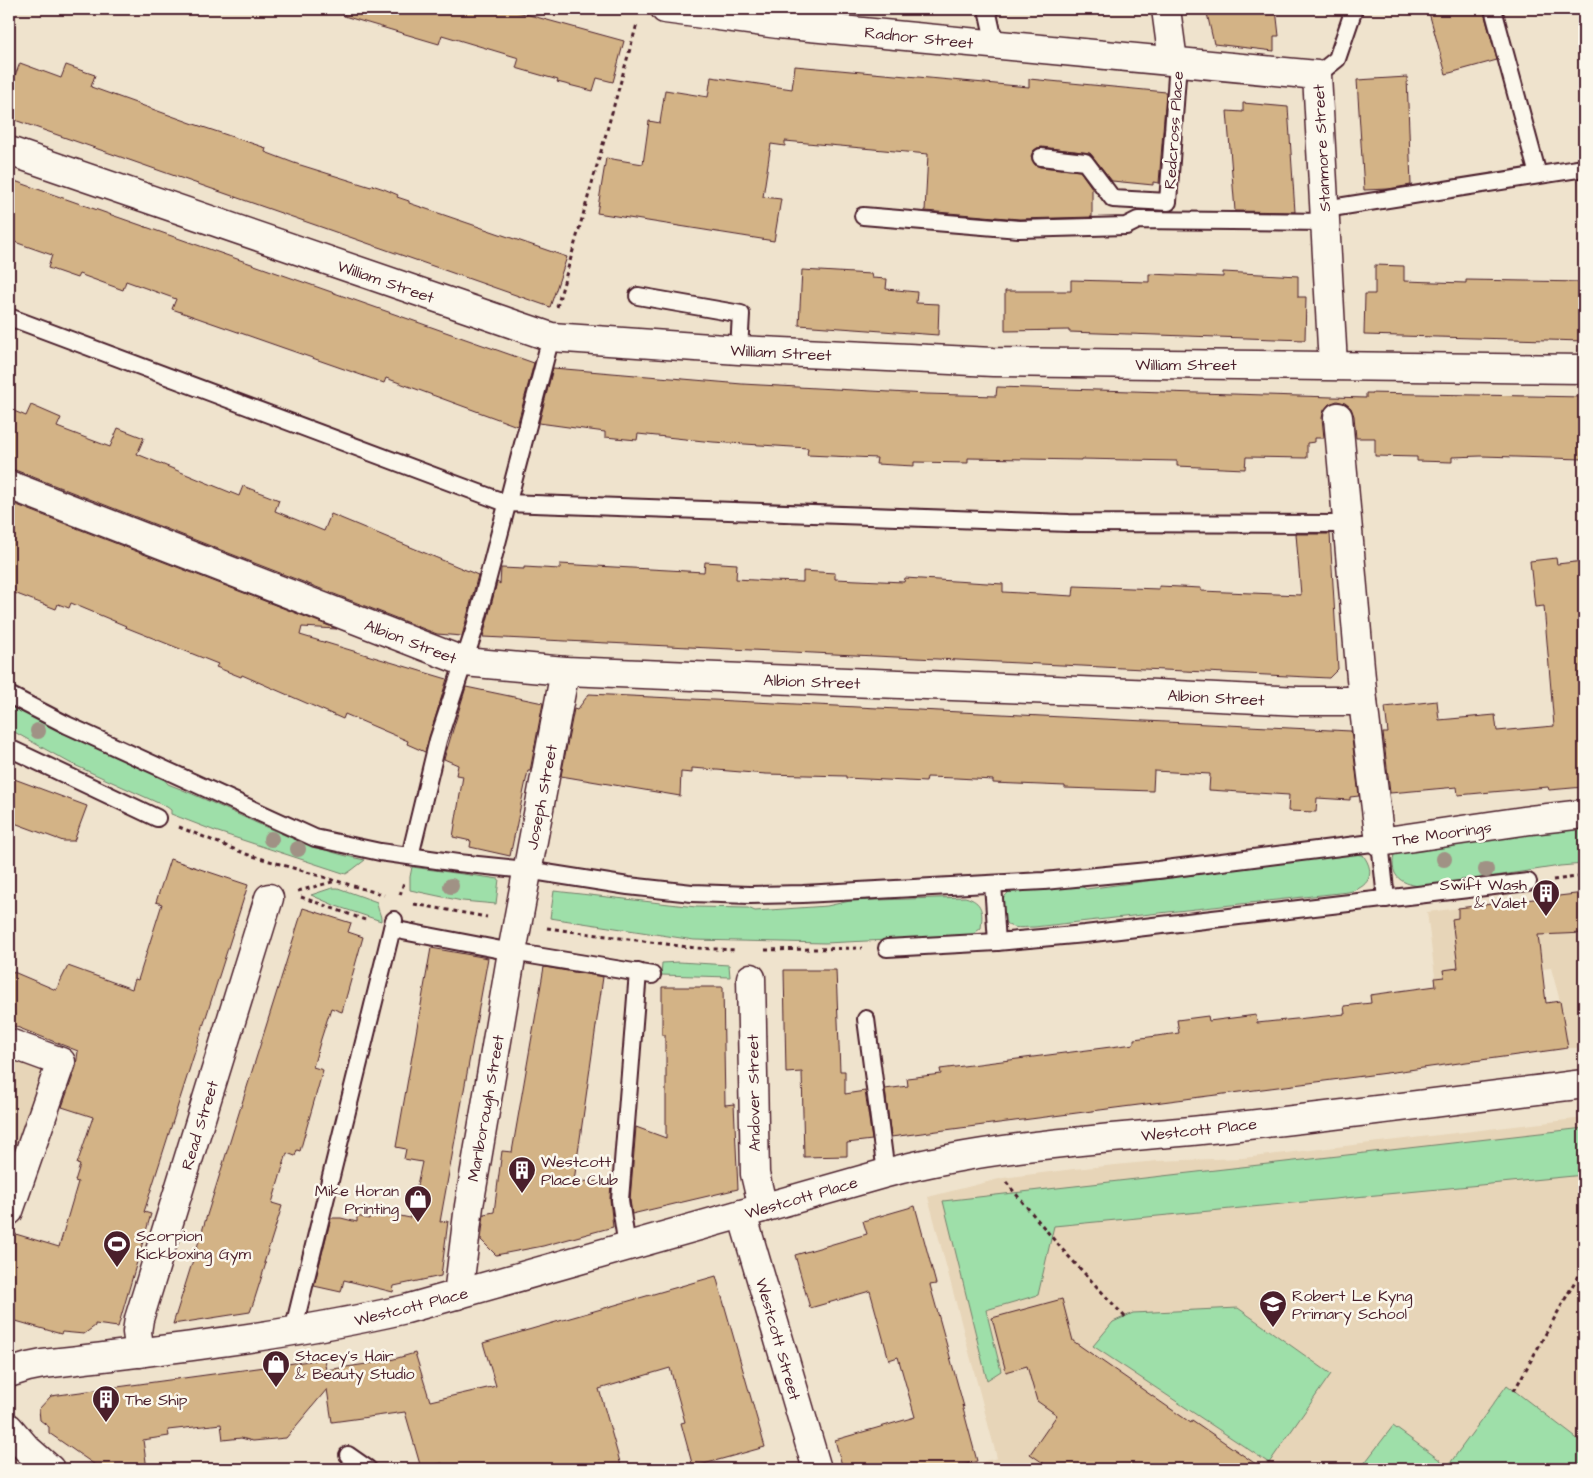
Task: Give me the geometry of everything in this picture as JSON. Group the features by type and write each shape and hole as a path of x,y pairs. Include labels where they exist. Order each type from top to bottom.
{"street":[{"name":"Radnor Street","path":"665,9 776,16 995,45 1175,61"},
{"path":"1166,9 1175,61"},
{"name":"Stanmore Street","path":"1175,61 1317,75 1333,365"},
{"name":"William Street","path":"9,151 550,337 739,350 994,362 1333,365 1584,370"},
{"path":"1338,418 1363,701"},
{"name":"Albion Street","path":"9,485 465,662 565,671 1165,694 1299,701 1363,701"},
{"name":"Joseph Street","path":"518,923 565,671"},
{"name":"The Moorings","path":"1363,701 1380,842 1584,814"},
{"name":"Read Street","path":"140,1352 137,1332 139,1319 269,898"},
{"name":"Marlborough Street","path":"458,1294 468,1206 518,923"},
{"name":"Andover Street","path":"751,978 755,1174 753,1211"},
{"path":"9,1043 61,1062 9,1211"},
{"name":"Westcott Place","path":"15,1367 293,1331 406,1309 886,1173 942,1159 982,1152 1354,1113 1584,1084"},
{"name":"Westcott Street","path":"753,1211 810,1468"},
{"path":"9,1428 27,1449 50,1469"}],"lane":[{"path":"987,9 995,45"},
{"path":"1317,75 1337,59 1354,9"},
{"path":"1493,9 1538,175"},
{"name":"Redcross Place","path":"1041,157 1085,162 1113,199 1168,202 1175,61"},
{"path":"863,216 1019,229 1126,226 1138,220 1326,216 1538,175 1584,168"},
{"path":"638,296 741,314 739,350"},
{"path":"9,317 506,503 1069,523 1348,524"},
{"path":"410,856 438,740 465,662 550,337"},
{"path":"9,695 67,725 314,838 358,848 410,856 527,870 628,886 692,893 750,895 993,884 1158,870 1380,842 1386,899"},
{"path":"9,748 157,818"},
{"path":"887,948 997,942 1085,934 1528,882"},
{"path":"993,884 997,942"},
{"path":"293,1331 393,924 512,952 645,973 620,1200 627,1247"},
{"path":"866,1019 886,1173"},
{"path":"348,1456 368,1469"}],"path":[{"path":"550,337 638,18"},
{"path":"1528,882 1584,876"},
{"path":"399,900 405,878"},
{"path":"336,881 293,893 307,901 393,924"},
{"path":"1003,1178 1060,1247 1125,1317"},
{"path":"1514,1391 1584,1265"}],"shaded area":[{"path":"1584,893 1584,1060 1579,1061 1578,1048 1568,1048 1560,1001 1551,968 1478,977 1489,1059 1446,1065 1427,912"},
{"path":"9,1053 50,1068 9,1177"},
{"name":"Robert Le Kyng Primary School","path":"1584,1118 1584,1469 956,1469 997,1458 928,1197 1003,1178 1074,1169 1157,1161 1243,1158"}],"green space":[{"path":"9,706 13,706 161,775 168,784 289,837 339,854 365,860 346,874 215,831 171,814 171,810 167,807 70,763 9,729"},
{"path":"1584,825 1584,864 1424,887 1399,879 1394,869 1394,854"},
{"path":"1352,854 1363,855 1370,874 1365,884 1348,892 1019,928 1010,926 1003,918 1001,912 1002,901 1013,890 1074,885 1086,889"},
{"path":"412,867 499,879 496,904 462,901 410,890"},
{"path":"332,888 338,888 377,902 381,921 336,906 311,895"},
{"path":"554,891 696,907 748,908 755,911 827,906 850,901 965,897 978,905 982,912 982,922 981,928 971,936 825,943 694,940 550,918"},
{"path":"679,962 729,965 730,977 661,975 662,963"},
{"path":"1584,1128 1584,1175 1054,1226 1038,1295 986,1310 1001,1371 987,1380 943,1201"},
{"path":"1238,1308 1331,1374 1269,1463 1093,1346 1113,1322 1133,1313"},
{"path":"1507,1385 1584,1444 1584,1469 1360,1469 1393,1426 1448,1466"}],"building":[{"path":"345,9 507,9 624,41 613,82 597,78 593,91 557,82 558,80 516,68 519,58 442,35 439,44 344,16"},
{"path":"1206,9 1276,9 1279,36 1274,36 1274,51 1214,44"},
{"path":"1428,9 1483,9 1497,60 1446,74"},
{"path":"20,63 61,78 66,65 95,75 91,87 266,148 265,152 294,163 371,187 372,185 384,189 398,195 397,197 409,201 409,203 567,257 550,307 9,118 9,76 14,78"},
{"path":"795,66 1029,87 1029,79 1166,92 1159,183 1153,182 1153,185 1112,181 1090,153 1042,147 1033,151 1031,156 1035,165 1080,171 1092,188 1092,217 1019,219 925,211 928,154 785,141 785,146 771,144 763,197 781,199 774,241 597,213 606,158 643,164 649,121 660,123 665,90 708,97 711,77 792,89"},
{"path":"1407,77 1411,185 1388,189 1364,190 1357,80"},
{"path":"1243,103 1288,107 1295,212 1235,211 1227,111 1243,112"},
{"path":"9,179 534,363 517,426 386,378 384,383 172,309 176,299 126,281 123,290 79,274 77,278 48,268 52,255 9,240"},
{"path":"1375,265 1404,266 1404,281 1466,283 1466,280 1584,282 1584,341 1364,335 1365,294 1375,294"},
{"path":"802,270 871,274 872,278 887,279 886,289 917,292 916,303 939,304 938,335 799,325"},
{"path":"1223,272 1298,276 1298,297 1306,297 1305,340 1069,332 1069,330 1005,331 1005,291 1071,291 1071,280 1149,282 1149,274 1223,277"},
{"path":"553,368 742,384 996,396 997,387 1366,398 1366,393 1584,397 1584,459 1481,456 1452,457 1452,462 1417,461 1417,457 1375,456 1375,438 1356,438 1354,416 1351,408 1345,403 1337,401 1329,404 1324,410 1322,418 1324,438 1315,438 1315,442 1307,443 1307,458 1246,457 1245,469 1177,466 1177,461 1081,459 968,458 968,463 914,462 914,466 876,464 877,458 807,455 808,448 713,442 638,434 637,440 605,437 605,432 539,423"},
{"path":"31,405 61,418 57,427 110,447 118,428 144,438 137,454 239,496 243,486 279,500 275,511 324,531 331,514 478,575 462,636 437,634 15,470 9,470 9,409 26,416"},
{"path":"9,502 337,629 302,627 300,635 447,679 425,752 407,744 408,741 345,714 343,719 242,675 241,677 216,667 218,664 71,603 69,608 58,604 56,609 9,591"},
{"path":"1296,534 1330,534 1338,669 1329,678 483,637 497,582 500,584 501,568 560,569 560,564 704,572 705,562 737,564 736,579 771,581 803,582 803,571 835,573 835,579 904,582 905,578 1003,584 1003,592 1073,596 1074,586 1159,589 1159,586 1201,588 1201,591 1301,595"},
{"path":"1556,558 1557,564 1584,561 1584,787 1549,790 1548,787 1458,795 1457,787 1390,793 1383,733 1388,733 1385,707 1437,701 1439,720 1495,715 1497,731 1554,726 1544,606 1535,607 1530,561"},
{"path":"466,687 543,703 530,771 528,771 510,856 470,847 471,841 453,837 463,776 456,775 458,765 444,759"},
{"path":"589,694 1351,731 1359,796 1350,797 1350,800 1317,798 1316,812 1288,811 1289,795 1209,790 1210,774 1154,771 1153,791 1065,788 1065,786 993,783 993,780 956,778 927,777 926,782 846,778 846,776 766,774 692,768 692,773 681,772 680,796 561,776 574,709 577,710"},
{"path":"9,777 87,806 74,841 63,841 9,821"},
{"path":"170,859 248,885 144,1212 151,1214 118,1327 95,1324 84,1334 62,1332 61,1334 9,1319 9,1232 59,1247 78,1182 75,1181 80,1165 77,1164 93,1117 62,1107 76,1067 78,1051 9,1024 9,970 56,990 68,966 132,989 135,979 138,980 162,904 156,902"},
{"path":"1584,893 1584,933 1538,935 1546,1003 1560,1001 1568,1048 891,1137 885,1089 908,1086 907,1078 941,1074 940,1069 1134,1044 1134,1039 1179,1033 1177,1020 1208,1016 1209,1021 1256,1015 1257,1023 1345,1014 1344,1006 1371,1003 1370,995 1436,986 1435,978 1444,977 1443,970 1458,968 1452,919 1458,918 1458,908"},
{"path":"303,908 351,923 348,932 363,937 342,1012 331,1008 321,1039 313,1067 323,1070 300,1151 297,1150 295,1156 287,1153 272,1203 282,1206 264,1263 266,1263 250,1312 173,1324"},
{"path":"431,948 488,958 440,1222 448,1221 441,1276 394,1286 393,1292 344,1280 341,1292 314,1286 331,1218 341,1218 357,1222 357,1216 369,1219 370,1212 410,1218 422,1162 404,1159 406,1149 396,1147"},
{"path":"544,967 603,977 574,1181 611,1182 610,1199 613,1227 543,1246 496,1255 481,1240 484,1214 494,1212 502,1151 512,1152"},
{"path":"784,970 836,970 840,1071 845,1071 845,1094 865,1091 872,1140 847,1143 847,1156 804,1157 802,1072 786,1073"},
{"path":"662,987 723,987 725,1105 734,1104 738,1189 632,1214 630,1200 636,1127 666,1138 666,1052 665,1035 662,1035"},
{"path":"915,1206 936,1284 930,1285 977,1461 949,1469 843,1469 835,1440 915,1417 898,1357 889,1360 870,1291 810,1308 795,1255 867,1234 863,1221"},
{"path":"716,1276 765,1447 693,1467 681,1423 685,1422 670,1368 599,1389 622,1469 444,1469 442,1463 421,1468 405,1412 332,1422 327,1389 286,1438 253,1441 241,1438 223,1440 221,1424 168,1430 169,1436 143,1440 147,1469 101,1469 49,1433 49,1427 40,1420 39,1409 51,1396 324,1359 326,1370 387,1361 415,1353 430,1401 496,1386 483,1343"},
{"path":"1062,1299 1073,1341 1191,1423 1192,1420 1263,1469 1052,1469 1030,1454 1057,1415 1037,1401 1027,1366 1006,1372 992,1318"}],"place":[{"name":"Swift Wash & Valet","path":"1546,917"},
{"name":"Westcott Place Club","path":"522,1194"},
{"name":"Mike Horan Printing","path":"418,1223"},
{"name":"Scorpion Kickboxing Gym","path":"117,1268"},
{"name":"Robert Le Kyng Primary School","path":"1273,1328"},
{"name":"Stacey's Hair & Beauty Studio","path":"276,1388"},
{"name":"The Ship","path":"106,1423"}]}
